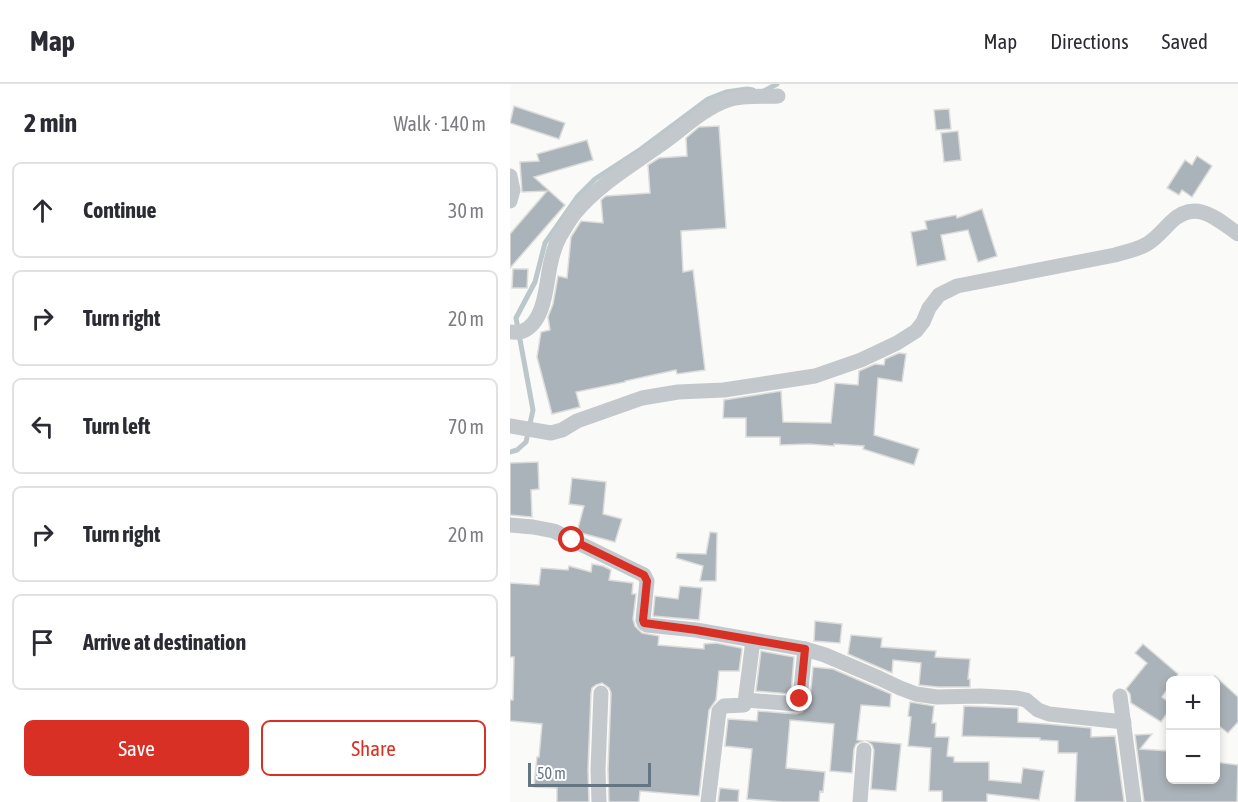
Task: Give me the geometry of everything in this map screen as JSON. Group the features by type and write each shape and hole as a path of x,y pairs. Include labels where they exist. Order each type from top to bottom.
{"street":[{"path":"516,332 531,326 538,317 544,304 556,244 574,214 600,189 706,111 730,100 778,96"},
{"path":"510,176 513,190 510,201"},
{"path":"514,427 550,433 642,398 678,392 724,390 814,376 861,360 916,331 939,294 957,286 1134,250 1148,244 1175,218 1185,212 1202,211 1238,234"},
{"path":"510,525 554,531 644,575 647,581 644,623 805,649 825,655 916,694 937,697 1017,698 1026,700 1038,710 1048,714 1124,722"},
{"path":"708,802 719,711 724,706 744,705 753,640"},
{"path":"746,700 797,704 800,699 805,649"},
{"path":"599,802 601,693"},
{"path":"1120,696 1134,802"},
{"path":"860,802 864,750"}],"building":[{"path":"514,106 565,123 559,139 510,123"},
{"path":"949,109 951,129 936,130 934,110"},
{"path":"719,126 726,228 681,231 683,272 693,270 705,370 677,374 676,370 576,392 580,407 552,414 537,357 541,332 550,330 548,317 558,276 567,278 571,237 581,221 603,223 601,200 606,196 650,193 648,165 659,158 687,156 686,138 699,127"},
{"path":"958,131 961,160 944,162 941,133"},
{"path":"587,140 593,160 534,177 565,205 510,268 510,234 547,191 522,192 520,162 539,161 537,154"},
{"path":"1197,156 1212,166 1192,197 1182,190 1179,195 1167,188 1185,160 1192,165"},
{"path":"982,209 997,256 978,262 968,230 941,235 946,260 917,266 911,232 927,229 925,221 956,215 957,218"},
{"path":"513,269 528,269 527,288 512,288"},
{"path":"899,353 906,354 902,382 878,378 874,435 919,449 914,465 863,449 864,446 780,445 780,437 746,437 746,418 723,418 724,400 781,391 783,422 831,423 835,383 858,385 859,371 875,364 884,365 885,359"},
{"path":"538,462 539,489 531,490 532,517 510,515 510,463"},
{"path":"572,478 606,482 603,514 622,519 615,542 577,532 584,506 569,504"},
{"path":"710,532 717,533 716,581 700,581 703,566 676,558 677,553 706,554"},
{"path":"592,564 611,570 609,580 633,583 632,594 636,594 633,619 635,626 642,633 659,636 658,645 704,649 704,644 716,643 742,649 739,671 719,671 716,700 709,710 699,796 640,791 639,802 609,802 611,693 609,688 602,683 592,688 591,693 589,802 557,802 557,788 534,787 542,724 510,721 514,657 510,657 510,583 539,585 541,568 568,570 569,566 591,572"},
{"path":"680,586 702,588 699,620 653,616 655,596 678,599"},
{"path":"815,621 842,624 840,643 814,641"},
{"path":"851,635 882,638 881,647 936,651 935,657 970,659 968,679 970,679 970,687 919,685 921,663 893,660 892,673 848,654"},
{"path":"1143,644 1178,674 1166,676 1166,691 1162,697 1166,700 1166,715 1161,722 1131,703 1130,694 1126,689 1147,663 1135,653"},
{"path":"761,651 794,657 791,694 756,691"},
{"path":"813,667 833,669 891,694 890,707 861,705 857,740 863,741 856,744 854,749 852,773 830,771 834,724 790,720 786,768 825,772 823,792 820,791 819,802 747,799 752,749 725,746 728,719 757,721 758,711 796,714 802,712 810,700"},
{"path":"1220,681 1238,697 1238,722 1228,733 1220,727"},
{"path":"910,702 934,706 932,723 936,723 935,737 949,737 947,756 954,757 954,762 989,762 989,780 1021,783 1023,768 1044,771 1039,800 987,794 987,802 942,802 942,791 929,791 931,748 908,746"},
{"path":"964,706 1018,708 1018,722 1091,728 1091,737 1115,736 1124,802 1075,802 1077,753 1058,753 1058,741 1040,740 1040,738 962,736"},
{"path":"1152,734 1140,749 1166,751 1166,784 1220,784 1220,763 1238,765 1237,802 1144,802 1135,735"},
{"path":"867,741 901,744 896,791 871,789 874,750"},
{"path":"720,788 739,790 738,802 718,802"}],"waterway":[{"path":"762,92 777,84"},
{"path":"510,452 517,450 526,442 533,410 516,318 535,282 545,243 578,196 595,179 641,149 708,99 726,92 753,90"}],"route":[{"path":"572,540 644,575 647,581 643,620 647,625 696,630 805,649 800,699"}]}
